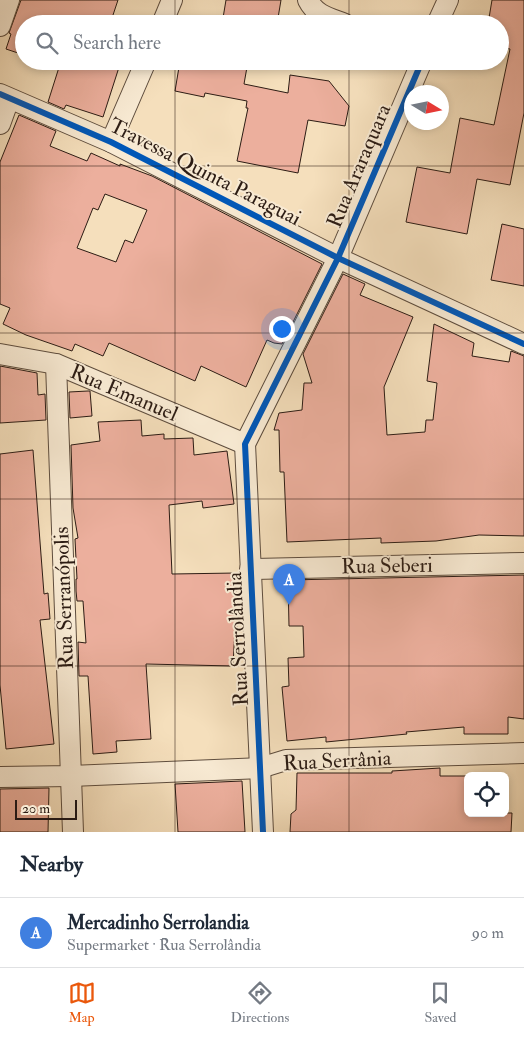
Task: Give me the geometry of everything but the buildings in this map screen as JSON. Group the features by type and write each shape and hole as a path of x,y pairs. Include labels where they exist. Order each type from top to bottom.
{"street":[{"path":"0,26 9,0"},
{"path":"166,15 172,0"},
{"path":"308,0 312,7 322,15"},
{"path":"442,15 448,0"},
{"path":"111,142 142,70"},
{"name":"Rua Araraquara","path":"245,444 338,258 418,70"},
{"path":"0,124 4,96"},
{"name":"Travessa Quinta Paraguai","path":"4,96 111,142 338,258 524,344"},
{"name":"Rua Emanuel","path":"0,354 56,364 245,444"},
{"name":"Rua Serranópolis","path":"56,364 73,832"},
{"name":"Rua Serrolândia","path":"245,444 263,832"},
{"name":"Rua Seberi","path":"250,569 524,563"},
{"name":"Rua Serrânia","path":"0,777 260,768 286,760 524,752"}],"cycle path":[{"path":"263,832 245,444 338,258 418,70"},
{"path":"0,94 111,142 338,258 524,344"}],"place":[{"name":"Mercadinho Serrolandia","path":"289,605"}]}
